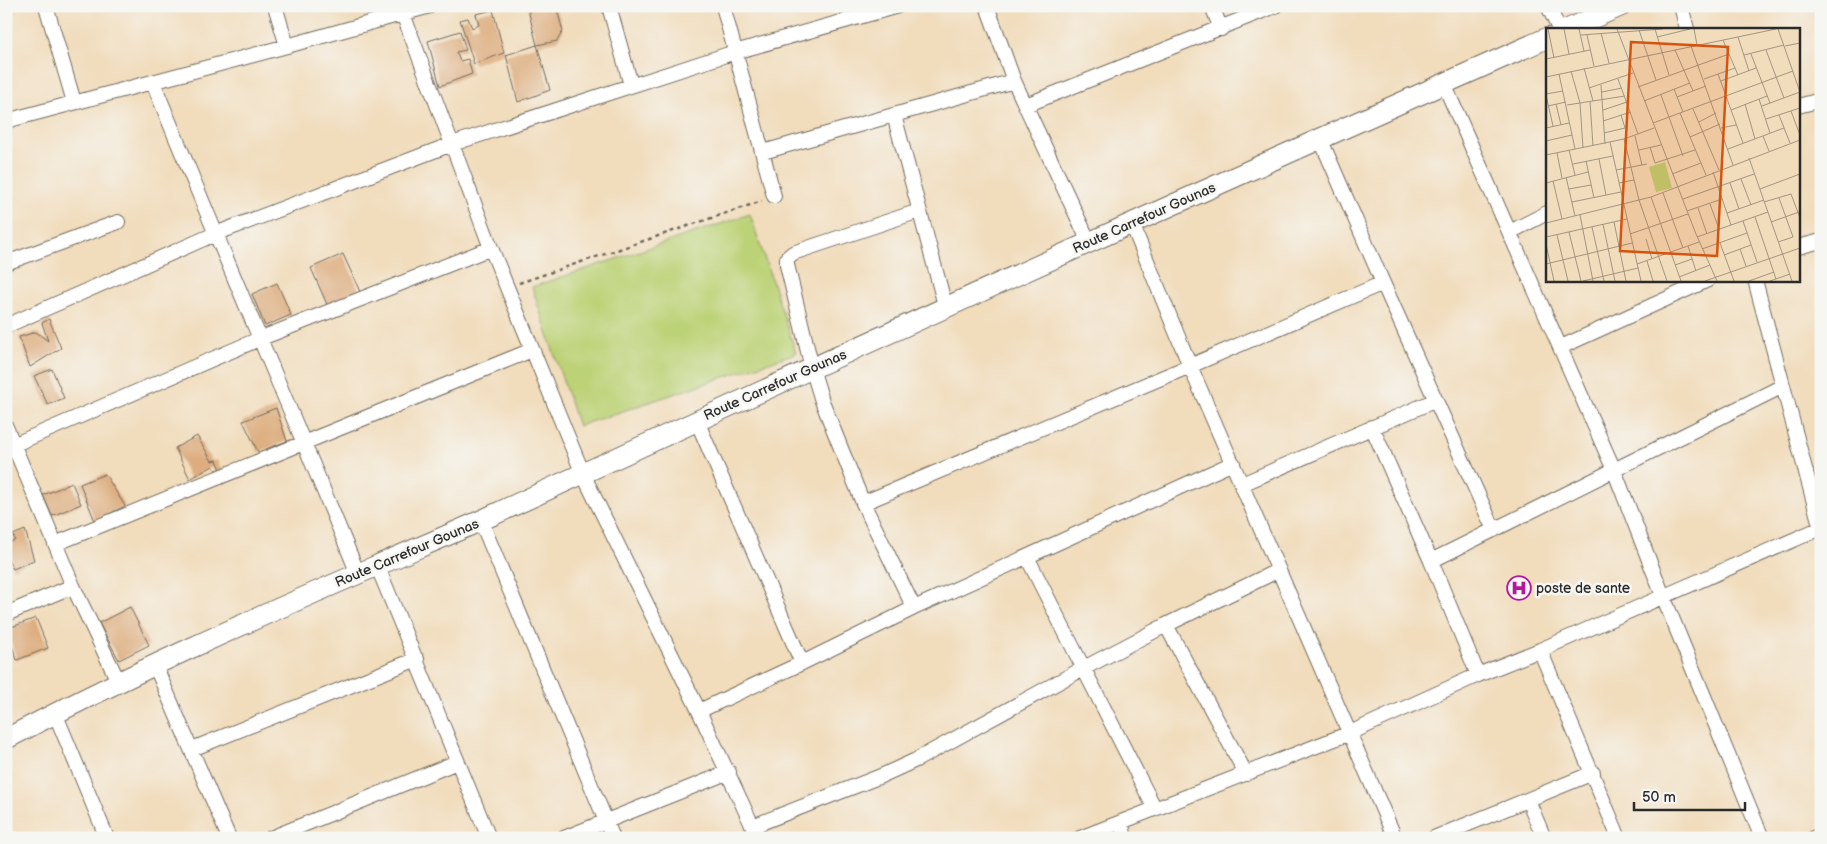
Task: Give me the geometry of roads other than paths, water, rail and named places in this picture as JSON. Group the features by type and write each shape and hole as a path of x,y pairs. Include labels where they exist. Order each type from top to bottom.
{"main road":[{"path":"1570,28 1621,6"},
{"name":"Route Carrefour Gounas","path":"6,739 155,665 377,565 481,521 1089,242 1546,38"}],"street":[{"path":"46,6 74,102"},
{"path":"275,6 287,46"},
{"path":"6,121 287,46 401,10 430,6"},
{"path":"609,6 631,85"},
{"path":"723,6 763,152 771,198"},
{"path":"6,326 215,234 452,144 735,52 898,6"},
{"path":"987,6 1014,81 1089,242"},
{"path":"1212,6 1221,29"},
{"path":"1026,105 1275,6"},
{"path":"1548,6 1559,28"},
{"path":"1681,6 1687,28"},
{"path":"401,10 506,287 582,474 700,711 755,832 916,760 1166,625 1279,570"},
{"path":"763,152 1014,81"},
{"path":"153,82 259,339 305,442 358,574"},
{"path":"1444,84 1614,470 1663,596 1762,838"},
{"path":"1800,105 1821,100"},
{"path":"894,116 946,308"},
{"path":"1320,138 1494,530"},
{"path":"914,608 863,503 822,401 786,266 787,258 794,253 919,211"},
{"path":"1510,232 1546,214"},
{"path":"6,262 118,222"},
{"path":"1132,224 1190,366 1395,838"},
{"path":"1800,246 1821,241"},
{"path":"10,447 259,339 491,248"},
{"path":"1561,347 1706,281"},
{"path":"1080,838 1350,734 1478,675 1821,528 1755,281"},
{"path":"863,503 1383,283"},
{"path":"55,544 532,350"},
{"path":"1431,561 1783,386"},
{"path":"1242,484 1436,400"},
{"path":"697,421 802,663"},
{"path":"6,427 10,447 119,682"},
{"path":"1372,427 1431,561 1478,675"},
{"path":"700,711 914,608 1233,462"},
{"path":"481,521 612,838"},
{"path":"1027,557 1155,809"},
{"path":"377,565 489,838"},
{"path":"6,614 73,586"},
{"path":"1166,625 1246,774"},
{"path":"1540,650 1620,838"},
{"path":"192,750 417,659"},
{"path":"155,665 229,838"},
{"path":"55,713 107,838"},
{"path":"271,838 457,762"},
{"path":"564,838 729,772"},
{"path":"1434,838 1593,773"},
{"path":"1528,800 1544,838"},
{"path":"1121,822 1125,838"},
{"path":"1814,838 1821,834"}],"place":[{"name":"poste de sante","path":"1519,588"}]}
